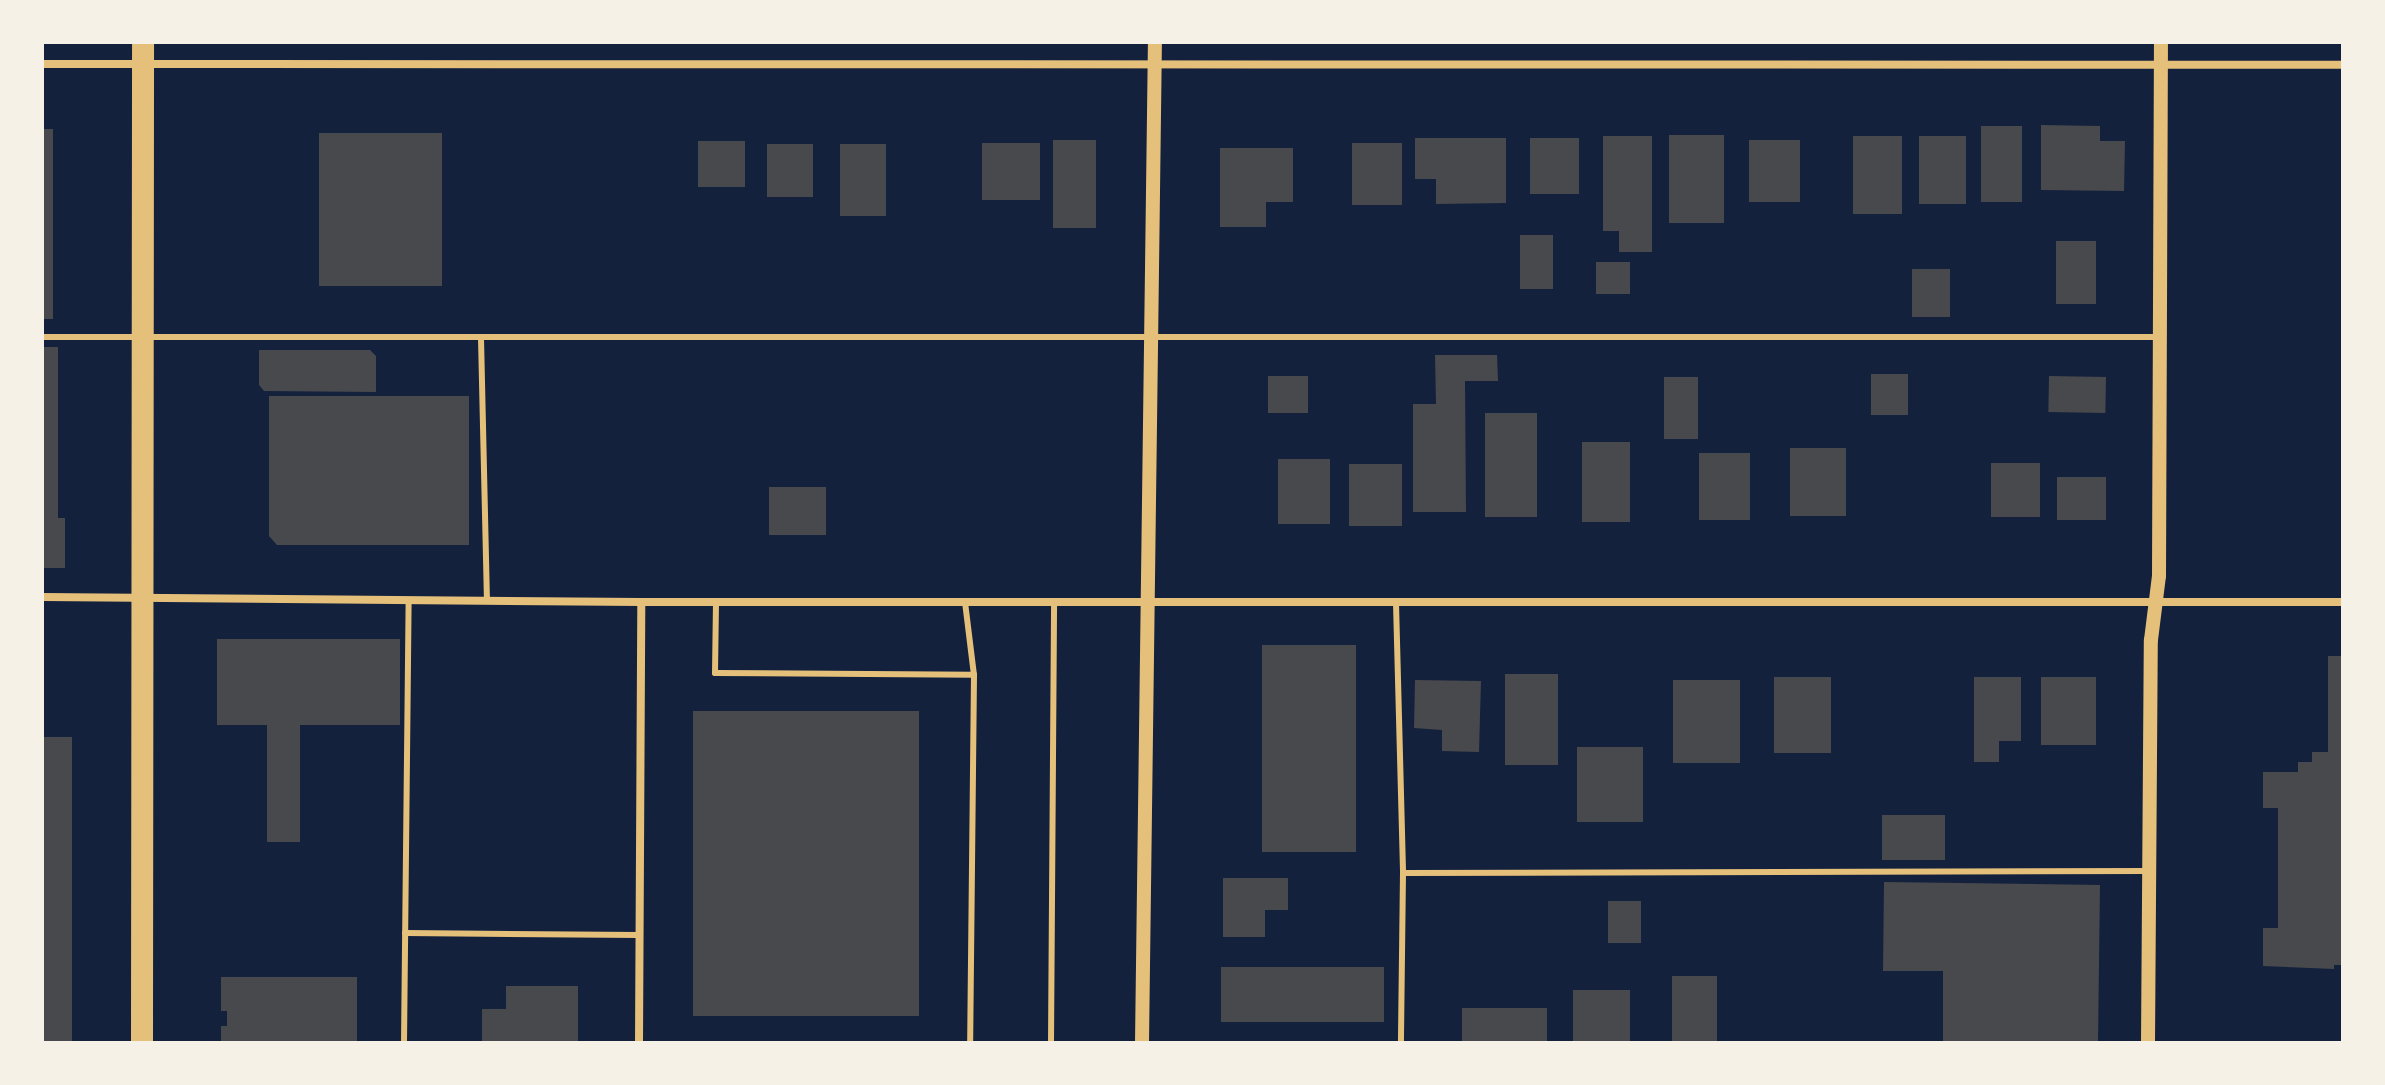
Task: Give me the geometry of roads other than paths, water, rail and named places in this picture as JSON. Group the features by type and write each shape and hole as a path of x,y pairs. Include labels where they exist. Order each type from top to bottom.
{"highway":[{"path":"142,1043 143,53"}],"street":[{"path":"1142,1043 1155,42"},
{"path":"2148,1043 2151,640 2156,602 2160,337 2161,42"},
{"path":"42,64 143,53 1155,65 2343,65"},
{"path":"42,597 641,602 2343,602"},
{"path":"639,1043 641,602"}],"lane":[{"path":"42,337 1151,340 2160,337"},
{"path":"481,338 487,601"},
{"path":"404,1043 409,600"},
{"path":"716,602 715,673 974,675"},
{"path":"965,602 974,675 970,1043"},
{"path":"1051,1043 1054,602"},
{"path":"1396,603 1403,873 1401,1043"},
{"path":"1403,873 2148,871"},
{"path":"405,933 639,935"}]}
